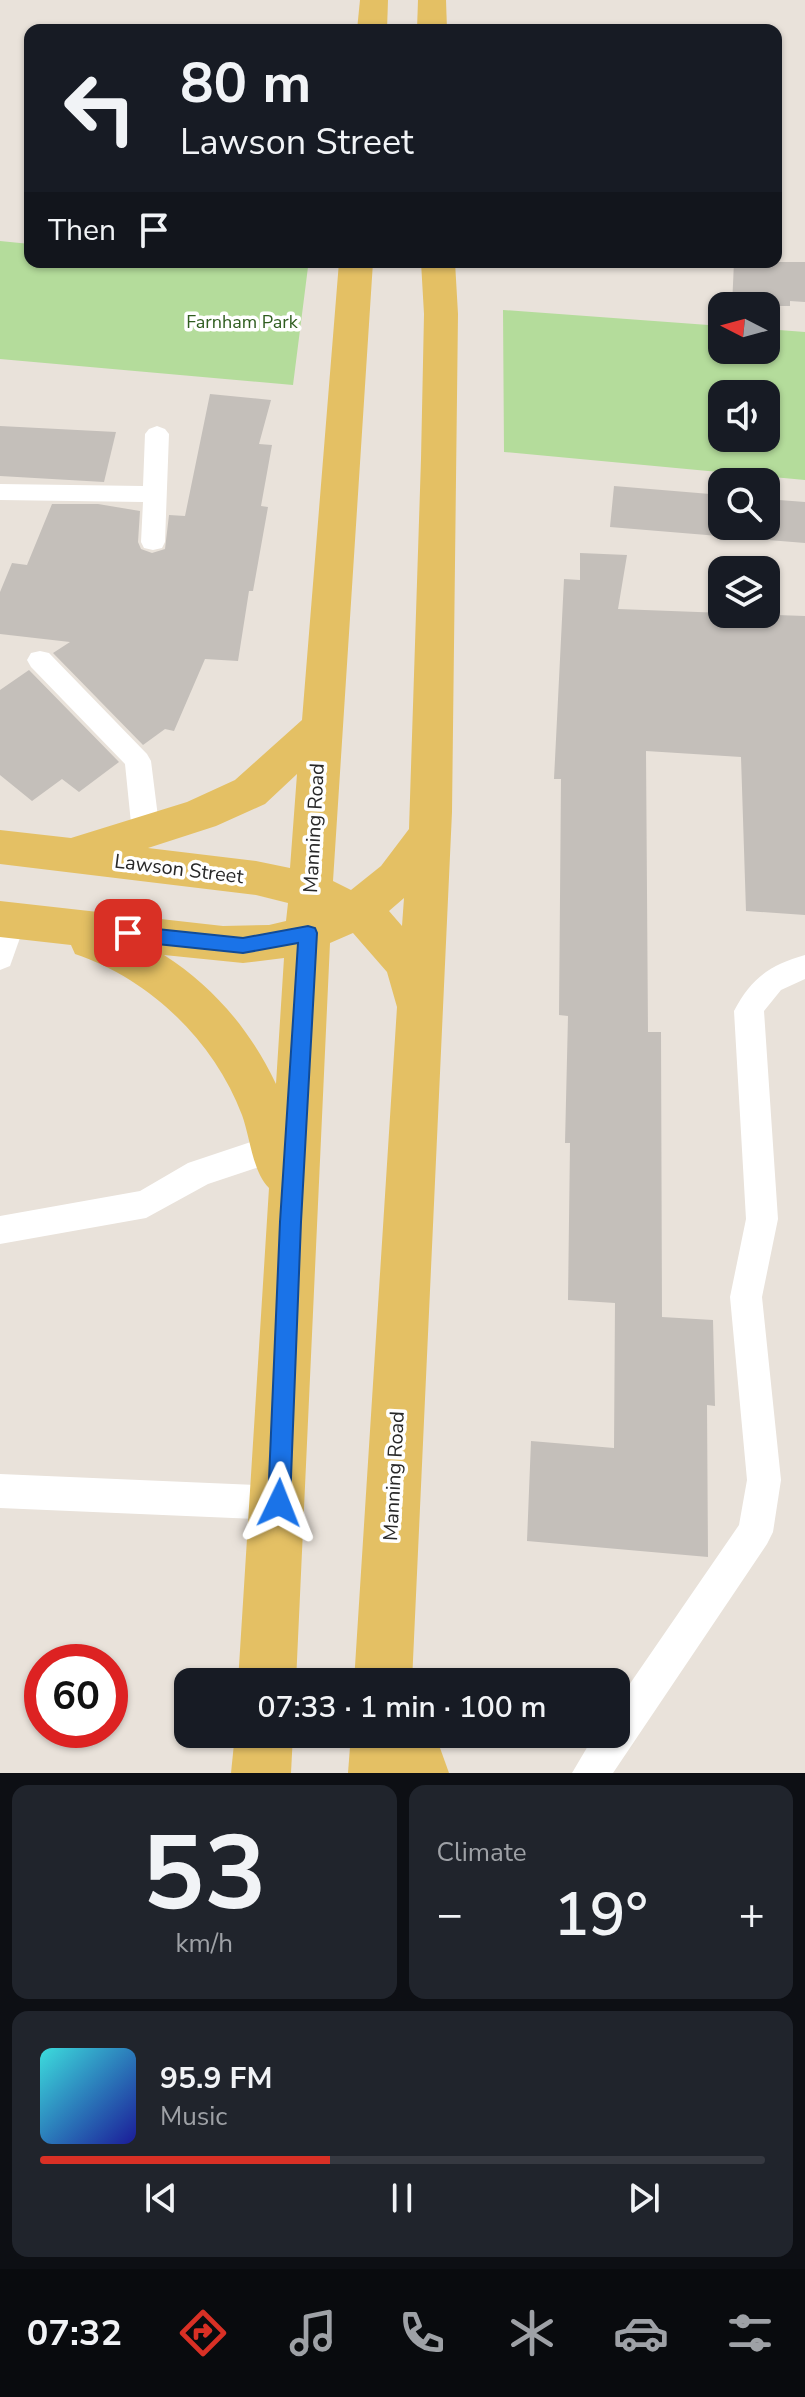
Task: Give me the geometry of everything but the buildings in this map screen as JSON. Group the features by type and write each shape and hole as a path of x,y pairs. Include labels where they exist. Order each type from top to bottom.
{"main road":[{"path":"372,24 374,0"},
{"path":"432,0 432,24"},
{"name":"Manning Road","path":"268,1668 279,1503 290,1222 320,728 332,617 356,268"},
{"name":"Manning Road","path":"385,1668 430,829 439,459 441,314 438,268"},
{"path":"69,855 201,814 250,792 320,728"},
{"path":"4,933 243,946 309,912 353,910 397,882 420,853 430,829"},
{"name":"Lawson Street","path":"0,847 256,878 309,912"},
{"path":"353,910 372,922 408,965 418,1015"},
{"path":"4,933 99,943 138,962 176,987 215,1024 242,1064 278,1147 286,1179 290,1222"},
{"path":"261,1773 263,1748"},
{"path":"378,1773 379,1748"},
{"path":"411,1748 419,1773"}],"lane":[{"path":"153,542 157,434"},
{"path":"0,492 155,494"},
{"path":"40,660 138,761 146,833"},
{"path":"591,1773 755,1532 764,1480 746,1297 762,1219 749,1011 756,995 770,981 805,967"},
{"path":"0,1230 146,1204 199,1173 278,1147"},
{"path":"0,1491 279,1503"}],"green space":[{"name":"Farnham Park","path":"0,241 24,243 24,268 308,268 293,385 0,359"},
{"path":"503,310 708,325 708,364 780,364 780,330 805,332 805,480 780,478 780,468 708,468 708,471 504,452"}],"route":[{"path":"128,933 243,946 308,933 290,1222 279,1503"}]}
